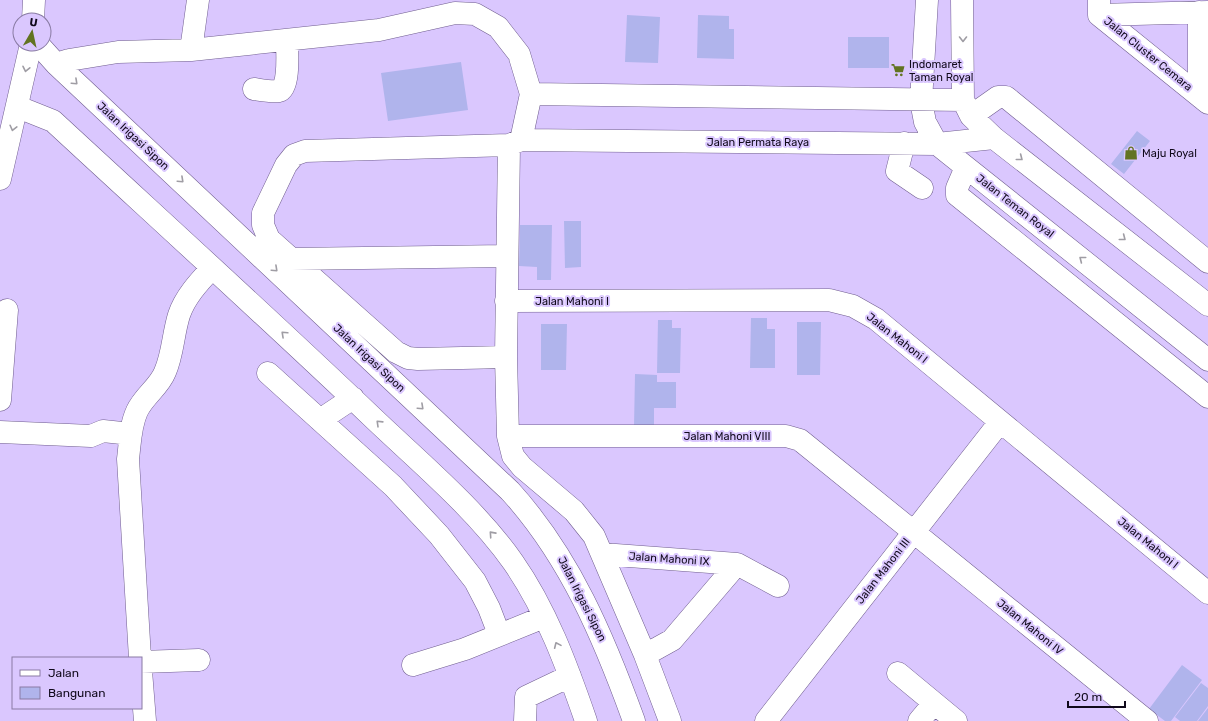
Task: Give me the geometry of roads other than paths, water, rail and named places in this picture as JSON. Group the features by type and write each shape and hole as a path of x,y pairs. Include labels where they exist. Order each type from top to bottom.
{"street":[{"path":"34,0 34,12"},
{"path":"36,12 40,0"},
{"path":"190,50 198,0"},
{"name":"Jalan Teman Royal","path":"927,0 921,101 925,122 937,144 1208,360"},
{"path":"962,0 967,108 994,138 1208,305"},
{"path":"1099,7 1204,12 1203,99"},
{"name":"Jalan Cluster Cemara","path":"1099,7 1203,99"},
{"path":"56,64 69,60 118,52 190,50 379,30 455,13 475,14 498,27 519,54 531,94 515,143 506,256 508,436 513,456 522,467 574,511 594,536 645,655 670,721"},
{"path":"254,89 279,91 283,88 287,72 287,40"},
{"path":"0,180 32,52"},
{"name":"Jalan Irigasi Sipon","path":"41,52 56,64 504,486 529,513 551,543 580,592 608,650 634,721"},
{"path":"531,94 833,97 921,101 967,108 998,97 1006,97 1208,262"},
{"path":"20,99 53,121 353,398 481,521 497,539 515,564 544,617 570,676 586,721"},
{"name":"Jalan Permata Raya","path":"506,356 435,360 408,358 396,352 269,238 263,225 263,213 286,165 294,155 305,151 515,143 937,144 994,138"},
{"path":"904,143 897,171 922,188"},
{"path":"966,167 957,188 957,195 1208,397"},
{"path":"1157,265 1179,238"},
{"path":"292,259 506,256"},
{"path":"140,657 128,460 131,434 137,412 150,392 161,383 168,367 179,315 192,291 212,268"},
{"name":"Jalan Mahoni I","path":"506,301 829,300 853,306 876,319 1208,593"},
{"path":"0,400 7,310"},
{"path":"1149,348 1167,326"},
{"path":"268,373 393,486 439,535 475,581 489,608 499,634"},
{"path":"320,420 353,398"},
{"name":"Jalan Mahoni III","path":"766,721 1000,422"},
{"path":"0,432 91,436 103,431 131,434"},
{"name":"Jalan Mahoni VIII","path":"508,436 786,436 800,440 914,532"},
{"name":"Jalan Mahoni IV","path":"914,532 1147,721"},
{"name":"Jalan Mahoni IX","path":"602,554 737,564 778,586"},
{"path":"645,655 672,640 737,564"},
{"path":"413,665 465,649 544,617"},
{"path":"142,662 199,660"},
{"path":"898,673 956,721"},
{"path":"525,721 526,696 570,676"},
{"path":"142,684 145,721"},
{"path":"919,721 934,703"}],"place":[{"name":"Indomaret Taman Royal","path":"898,70"},
{"name":"Maju Royal","path":"1131,153"}]}
